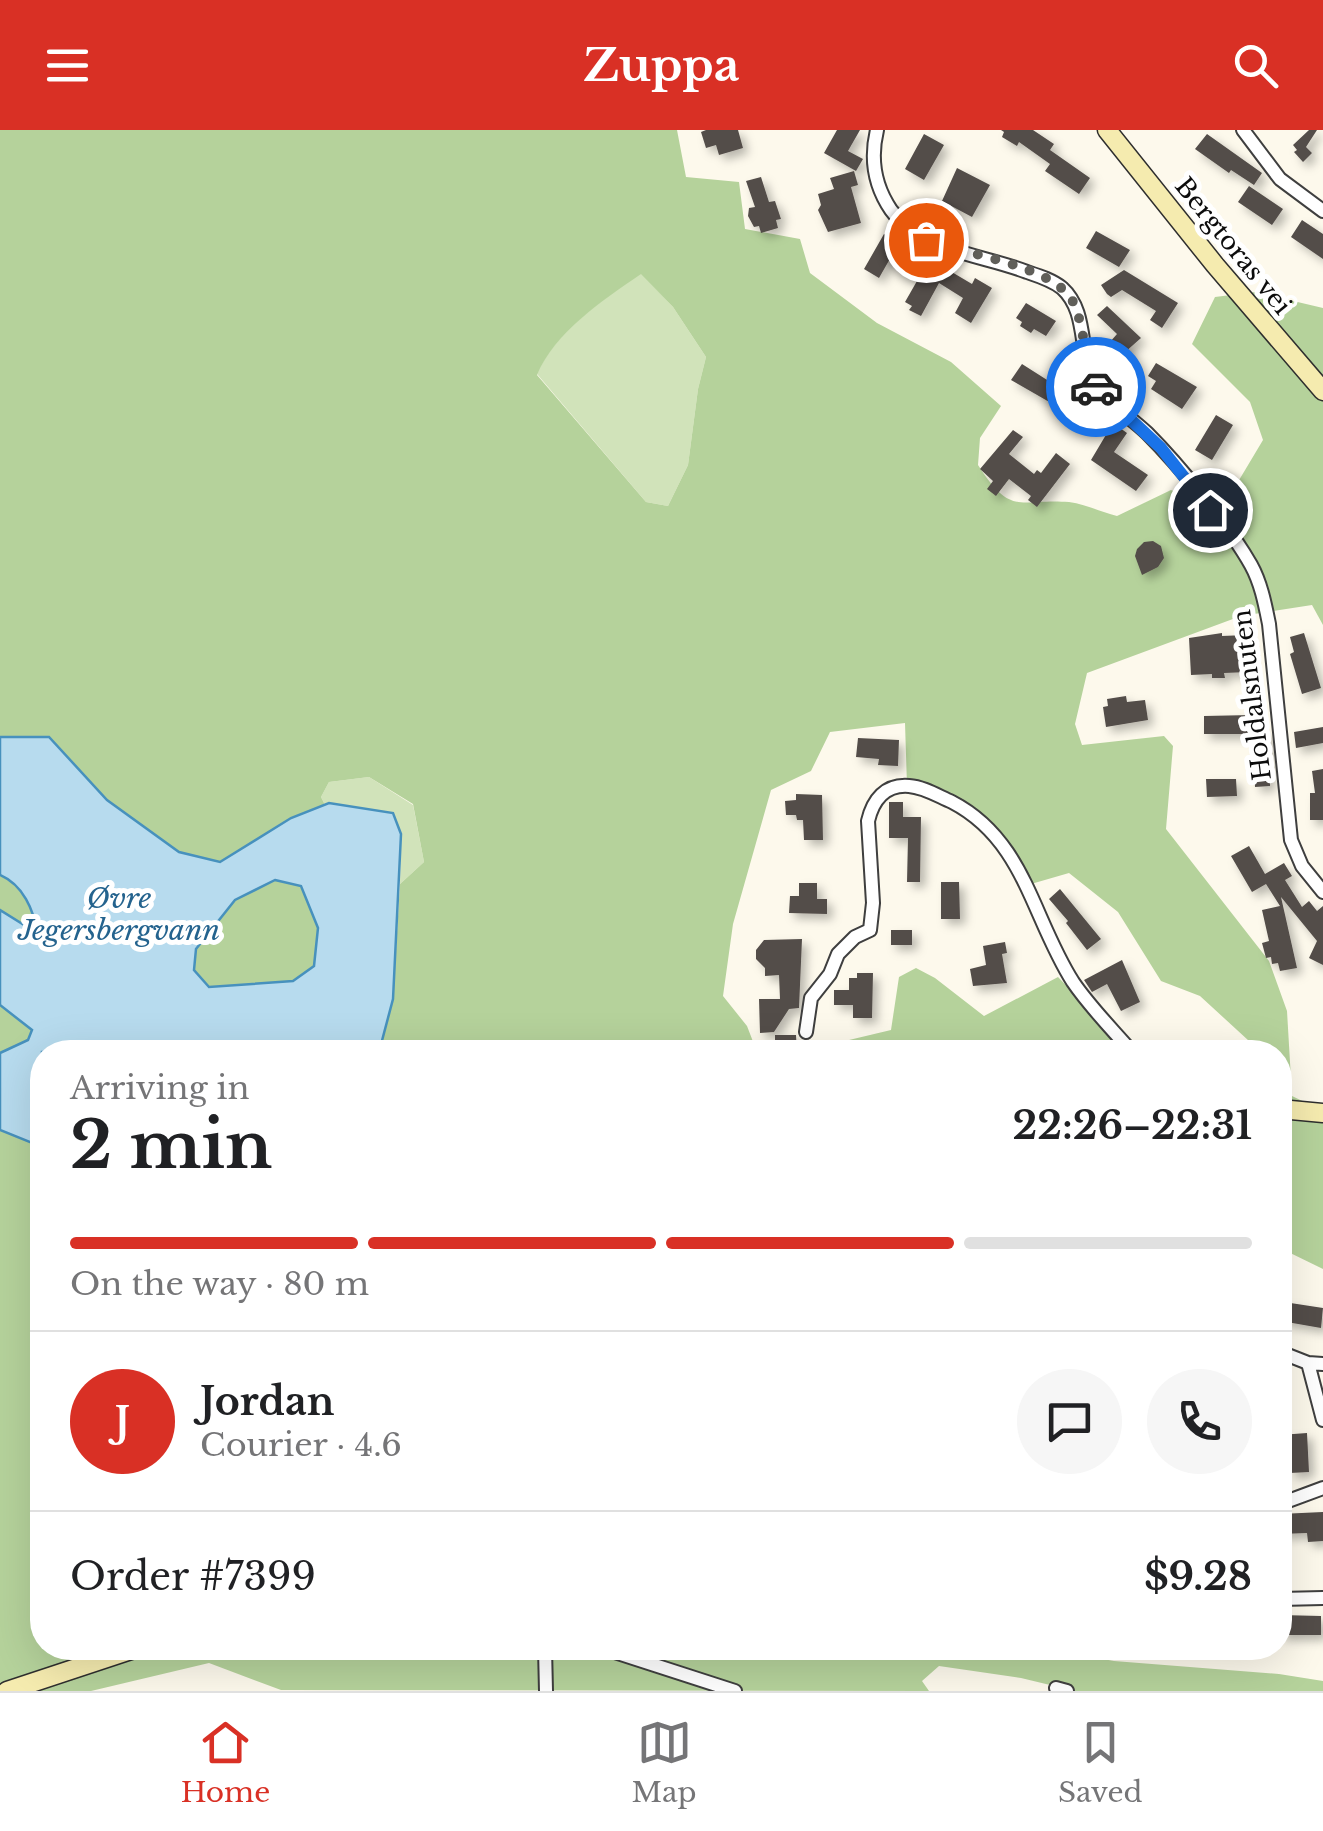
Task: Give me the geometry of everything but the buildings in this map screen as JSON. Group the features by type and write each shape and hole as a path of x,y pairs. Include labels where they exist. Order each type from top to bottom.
{"street":[{"name":"Holdalsnuten","path":"878,130 876,180 897,217 926,240 1015,267 1064,290 1075,305 1097,388 1161,448 1251,564 1269,624 1291,840 1302,866 1323,892"},
{"name":"Bergtoras vei","path":"1107,130 1323,391"},
{"path":"1243,130 1280,179 1323,211"},
{"path":"806,1032 812,998 830,974 838,954 855,937 870,930 871,808 881,794 905,786 932,793 963,808 995,833 1016,866 1076,985 1122,1040"},
{"path":"1292,1110 1323,1113"},
{"path":"1292,1356 1316,1363 1323,1420"},
{"path":"1292,1500 1323,1488"},
{"path":"1292,1599 1323,1598"},
{"path":"7,1691 101,1660"},
{"path":"545,1660 546,1691"},
{"path":"639,1660 735,1691"}],"green space":[{"path":"0,130 677,130 686,177 739,182 745,229 800,239 810,273 877,323 951,362 1001,406 980,438 978,465 1000,493 1018,502 1069,502 1117,516 1171,490 1220,512 1263,440 1250,402 1192,344 1215,297 1255,292 1323,308 1323,625 1312,605 1241,616 1087,673 1075,724 1082,745 1164,736 1173,746 1166,829 1269,961 1287,1011 1289,1040 1248,1040 1200,996 1161,981 1118,912 1069,873 1031,884 975,821 907,786 905,723 830,732 811,771 771,790 733,924 723,996 747,1026 752,1040 382,1040 393,999 400,884 424,862 413,804 369,777 329,782 321,797 325,805 291,818 220,862 179,852 107,800 49,737 0,737","holes":["641,274 673,307 706,357 688,465 668,506 646,502 537,375 568,331"]},
{"path":"641,273 673,307 706,357 688,465 668,506 646,502 537,374 568,330"},
{"path":"369,777 413,805 424,862 400,884 401,834 393,813 325,805 321,797 329,782"},
{"path":"0,875 26,899 37,934 0,910"},
{"path":"275,880 301,886 318,928 315,966 294,981 209,987 194,970 196,949 235,899"},
{"path":"916,968 984,1016 1058,977 1119,1040 849,1040 891,1030 899,977"},
{"path":"0,1005 32,1030 28,1040 0,1053"},
{"path":"1292,1096 1323,1111 1323,1269 1292,1254"},
{"path":"0,1130 30,1142 30,1660 1108,1660 1323,1681 1323,1691 1075,1691 1021,1678 939,1666 922,1681 929,1691 281,1690 209,1663 91,1691 0,1691"}],"water":[{"name":"Øvre Jegersbergvann","path":"0,737 49,737 107,800 179,852 220,862 291,818 329,803 393,813 401,834 393,999 382,1040 30,1040 30,1142 0,1130 0,1053 28,1040 32,1030 0,1005 0,910 37,933 26,899 0,875","holes":["275,880 301,886 318,928 314,966 293,981 209,987 194,970 196,949 235,900"]}],"way so far":[{"path":"926,240 1015,267 1064,290 1075,305 1096,387"}],"route":[{"path":"1096,387 1161,448 1210,510"}]}
